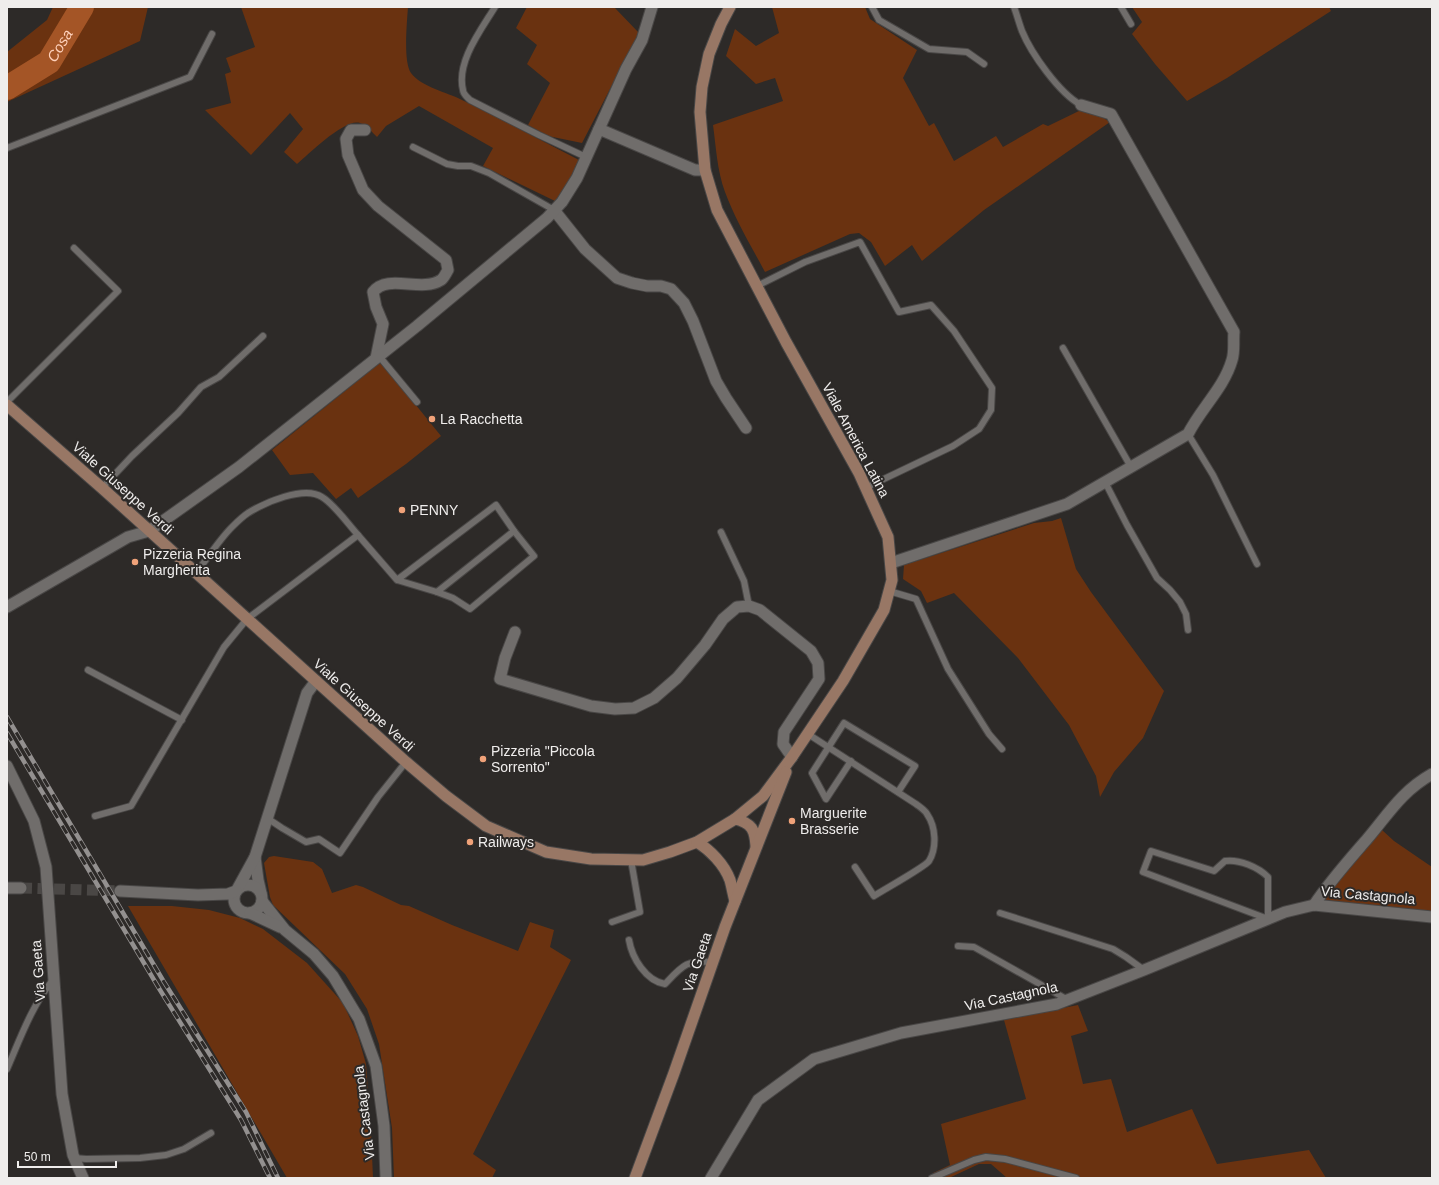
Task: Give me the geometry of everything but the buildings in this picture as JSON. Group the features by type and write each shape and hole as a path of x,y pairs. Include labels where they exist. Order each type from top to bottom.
{"main road":[{"name":"Viale America Latina","path":"697,842 735,819 763,796 808,734 843,681 884,610 892,580 888,537 859,473 786,342 717,210 705,170 700,112 702,87 709,54 721,24 730,7"},
{"name":"Viale Giuseppe Verdi","path":"7,405 102,488 406,762 446,796 486,826 546,852 591,859 643,860 697,842"},
{"name":"Via Gaeta","path":"635,1178 735,902 792,757"},
{"path":"735,819 742,821 752,828 756,834 756,847"},
{"path":"697,842 708,849 724,868 729,878 735,902"}],"street":[{"path":"7,607 128,537 149,531 239,467 541,223 562,202 576,178 626,69 642,40 652,7"},
{"path":"891,563 1067,504 1188,434 1195,420 1222,382 1232,359 1234,332 1111,114 1081,105"},
{"path":"599,129 695,170 705,170"},
{"path":"365,130 351,130 346,139 348,155 363,190 378,206 446,260 448,270 442,280 432,284 388,283 378,286 373,292 376,307 383,324 377,357"},
{"path":"554,210 585,249 617,278 632,283 647,286 661,286 671,289 684,303 693,321 716,381 746,428"},
{"path":"515,632 505,658 500,679 591,706 615,709 634,708 654,698 677,678 723,619 737,607 749,606 760,610 811,651 818,663 819,679 784,732 783,744 792,757"},
{"path":"237,908 233,899 255,857 308,693 316,681"},
{"name":"Via Gaeta","path":"7,766 34,821 46,867 62,1094 74,1158 83,1178"},
{"path":"1314,905 1340,870 1403,794 1432,774"},
{"path":"250,913 258,909 261,897 255,857"},
{"path":"120,891 198,896 228,894 245,885 250,885 258,889 261,897 285,930"},
{"path":"7,888 20,888"},
{"path":"198,896 222,901 245,913 250,913 265,919 285,930"},
{"name":"Via Castagnola","path":"711,1178 758,1100 814,1059 901,1033 1057,1004 1285,912 1314,905 1432,917"},
{"name":"Via Castagnola","path":"285,930 314,954 333,976 359,1019 376,1066 384,1126 386,1178"}],"lane":[{"path":"495,7 465,59 462,77 462,91 470,100 586,157"},
{"path":"872,7 879,20 929,49 967,52 984,64"},
{"path":"1014,7 1022,31 1042,66 1072,100 1081,105"},
{"path":"1122,7 1132,24"},
{"path":"7,148 190,77 212,34"},
{"path":"412,147 447,164 471,166 489,172 554,210"},
{"path":"757,286 805,262 860,242 899,312 931,305 954,331 992,388 991,410 979,429 953,446 865,488"},
{"path":"7,402 118,291 74,248"},
{"path":"102,488 132,456 178,413 201,387 219,377 263,336"},
{"path":"1063,348 1131,467"},
{"path":"377,357 417,402"},
{"path":"1188,434 1213,475 1257,564"},
{"path":"1106,482 1127,525 1157,578 1180,602 1186,614 1188,630"},
{"path":"196,573 231,528 248,514 282,497 313,493 328,501 397,580 453,598 470,609 534,556 496,505 397,580"},
{"path":"437,592 514,531"},
{"path":"720,532 744,581 749,606"},
{"path":"95,816 131,806 224,647 247,619 358,535"},
{"path":"889,591 916,599 948,669 989,734 1002,749"},
{"path":"88,670 182,720"},
{"path":"851,762 826,799 812,773 844,723 915,766 898,792"},
{"path":"808,734 916,804 927,813 932,822 934,849 928,862 874,896 855,867"},
{"path":"267,818 306,842 319,839 340,853 378,797 406,762"},
{"path":"1151,851 1214,871 1225,860 1231,860 1258,869 1268,877 1268,919 1143,872 1151,851"},
{"path":"612,922 640,912 631,860"},
{"path":"1000,913 1113,949 1126,956 1144,970"},
{"path":"629,940 630,947 638,963 650,978 658,983 665,984 677,971 688,963 697,961 713,962"},
{"path":"958,946 974,947 1068,1000"},
{"path":"7,1069 35,1008 45,990 54,980"},
{"path":"74,1158 140,1158 166,1155 184,1149 211,1133"},
{"path":"932,1178 974,1160 986,1157 1005,1159 1076,1178"}],"shaded area":[{"path":"53,7 148,7 140,41 7,102 7,52 47,20"},
{"path":"241,7 408,7 406,51 409,68 415,78 428,86 477,107 579,160 565,189 555,201 483,166 493,148 419,106 386,126 377,137 367,127 360,123 353,123 346,126 327,138 297,164 284,152 303,129 290,113 251,155 205,110 231,103 225,74 231,72 226,58 255,47"},
{"path":"527,7 614,7 639,33 582,143 548,136 528,125 550,83 527,64 537,45 516,28"},
{"path":"772,7 865,7 870,19 917,50 903,78 929,126 934,123 954,161 996,136 1003,147 1043,124 1048,126 1081,110 1100,116 1110,122 984,210 922,261 912,245 885,266 871,242 859,233 850,234 765,272 738,222 722,184 718,167 713,125 783,101 775,78 756,84 726,56 735,29 756,46 779,33"},
{"path":"1132,7 1329,7 1331,11 1227,78 1187,101 1155,64 1132,34 1142,22"},
{"path":"381,362 441,436 406,464 358,498 351,488 336,499 313,473 290,475 272,450"},
{"path":"1061,518 1076,569 1091,592 1164,691 1143,738 1114,772 1100,797 1096,776 1069,725 1018,658 954,593 927,603 921,591 903,579 904,565 1034,523 1052,521"},
{"path":"1382,830 1394,841 1432,867 1432,915 1326,903 1324,898 1336,880"},
{"path":"274,856 313,862 322,869 332,893 356,885 363,887 401,905 409,906 518,951 530,922 554,930 550,947 571,960 473,1154 496,1170 492,1178 394,1178 392,1128 379,1044 367,1009 345,974 273,905 270,897 264,863 269,857"},
{"path":"128,906 172,906 209,910 240,918 263,929 307,963 343,1003 358,1036 366,1064 373,1178 287,1178"},
{"path":"1078,1005 1088,1031 1071,1036 1083,1084 1111,1079 1127,1132 1192,1109 1217,1164 1309,1150 1326,1178 1007,1178 991,1164 979,1164 949,1178 935,1178 933,1173 950,1165 941,1124 1026,1099 1004,1020"}],"waterway":[{"name":"Cosa","path":"7,88 49,62 82,7"}],"tunnel":[{"path":"21,888 120,891"}],"railway":[{"path":"7,717 164,982 246,1112 278,1178"},
{"path":"7,733 160,990 241,1120 270,1178"}],"place":[{"name":"La Racchetta","path":"432,419"},
{"name":"PENNY","path":"402,510"},
{"name":"Pizzeria Regina Margherita","path":"135,562"},
{"name":"Pizzeria \"Piccola Sorrento\"","path":"483,759"},
{"name":"Marguerite Brasserie","path":"792,821"},
{"name":"Railways","path":"470,842"}]}
